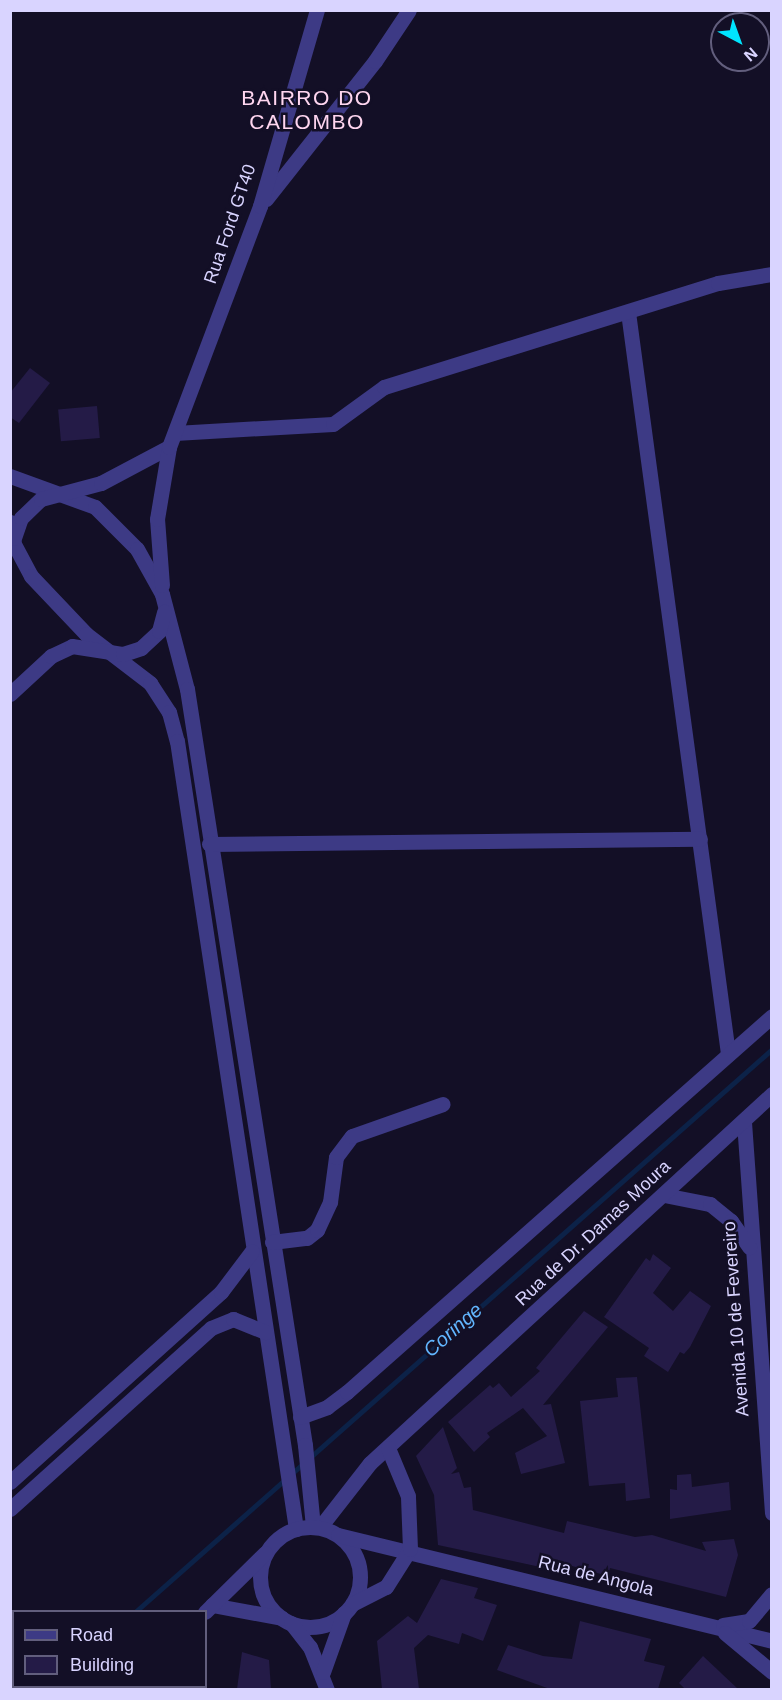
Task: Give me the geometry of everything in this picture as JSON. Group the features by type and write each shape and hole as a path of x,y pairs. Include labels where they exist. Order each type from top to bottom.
{"street":[{"name":"Rua Ford GT40","path":"164,612 157,519 172,440 260,206 317,10"},
{"path":"260,206 375,61 409,10"},
{"path":"12,549 27,511 56,493 101,483 172,440 333,424 384,387 718,283 771,274"},
{"path":"628,312 728,1054"},
{"path":"10,476 95,507 123,533 159,583 164,612 188,689 209,844 305,1445 316,1527"},
{"path":"10,522 12,549 43,591 105,650 150,682 169,712 177,741 252,1251 294,1496 296,1529"},
{"path":"10,694 61,650 82,645 123,654 141,648 159,631 164,612"},
{"path":"209,844 700,839"},
{"path":"300,1417 327,1407 347,1392 771,1016"},
{"name":"Rua de Dr. Damas Moura","path":"316,1527 351,1482 744,1122 771,1094"},
{"path":"272,1242 307,1238 317,1230 330,1202 336,1157 352,1136 443,1104"},
{"name":"Avenida 10 de Fevereiro","path":"744,1122 749,1247 765,1380 771,1513"},
{"path":"664,1195 710,1204 731,1221 749,1247"},
{"path":"10,1482 221,1292 252,1251"},
{"path":"10,1509 211,1328 232,1319 266,1332"},
{"path":"208,1608 313,1627 386,1587 410,1549 408,1496 388,1448"},
{"path":"208,1608 266,1551 296,1529 316,1527 338,1535 359,1566 348,1609 323,1672"},
{"name":"Rua de Angola","path":"338,1535 410,1549 771,1641"},
{"path":"266,1551 260,1572 262,1593 286,1621 323,1672 327,1689"},
{"path":"714,1626 748,1621 771,1593"},
{"path":"714,1626 771,1672"}],"building":[{"path":"30,368 50,383 19,423 10,417 10,393"},
{"path":"97,406 100,438 61,441 58,409"},
{"path":"653,1254 671,1268 653,1293 673,1311 690,1291 711,1306 690,1347 684,1354 680,1352 668,1372 644,1356 649,1348 604,1317 646,1258 650,1261"},
{"path":"584,1311 608,1327 543,1405 551,1404 565,1463 521,1474 515,1453 547,1436 523,1408 487,1433 490,1437 474,1452 448,1422 490,1385 493,1388 499,1383 511,1397 540,1371 536,1368"},
{"path":"637,1377 650,1498 626,1501 625,1483 589,1486 580,1401 618,1397 616,1378"},
{"path":"443,1427 457,1468 451,1474 459,1472 464,1488 471,1487 473,1510 564,1533 567,1521 635,1537 652,1535 706,1551 702,1542 734,1539 738,1555 726,1597 610,1568 608,1576 565,1564 565,1568 547,1563 545,1568 438,1545 434,1495 416,1456"},
{"path":"691,1474 692,1487 729,1482 731,1510 670,1519 670,1489 677,1490 677,1475"},
{"path":"441,1579 478,1588 474,1598 497,1605 483,1641 462,1633 459,1644 428,1635 414,1648 419,1689 382,1689 377,1641 408,1616 417,1623"},
{"path":"580,1621 651,1639 644,1661 665,1666 658,1689 550,1689 497,1670 508,1645 543,1656 572,1659"},
{"path":"242,1652 269,1660 271,1689 237,1689"},
{"path":"703,1656 738,1689 685,1689 679,1683"}],"waterway":[{"name":"Coringe","path":"137,1610 772,1049"}],"district":[{"name":"BAIRRO DO CALOMBO","path":"307,110"}]}
